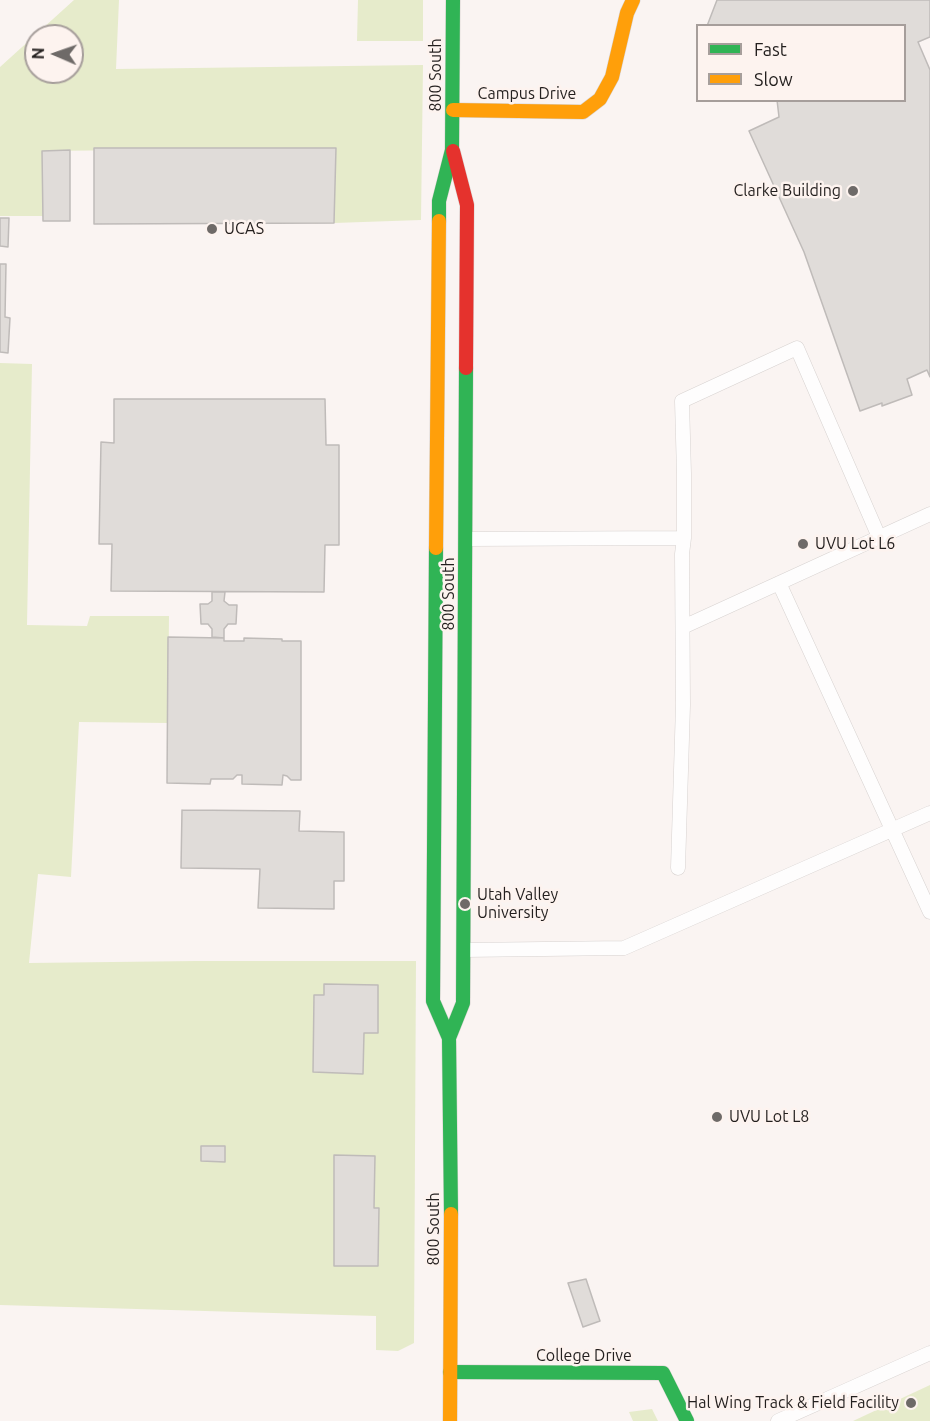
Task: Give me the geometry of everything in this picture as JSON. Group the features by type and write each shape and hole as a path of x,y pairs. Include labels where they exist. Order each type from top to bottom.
{"street":[{"name":"800 South","path":"449,1038 463,1003 466,539 452,442 439,201 452,150 453,0"},
{"name":"Campus Drive","path":"453,110 583,112 600,99 612,77 627,13 633,0"},
{"name":"800 South","path":"450,1421 449,1038 433,1001 435,689 467,205 452,150"},
{"path":"435,861 448,874"},
{"path":"449,932 454,942 464,950"},
{"name":"College Drive","path":"450,1372 663,1373 687,1421"}],"lane":[{"path":"678,868 683,705 682,401 797,348 879,537"},
{"path":"683,627 930,514"},
{"path":"466,539 684,538"},
{"path":"778,583 930,912"},
{"path":"464,950 624,948 930,813"},
{"path":"778,1421 930,1353"}],"green space":[{"path":"74,0 119,0 116,69 423,65 421,220 334,223 336,148 43,151 43,216 0,216 0,67 24,45 24,84 84,84 84,24 47,24"},
{"path":"358,0 423,0 423,41 357,41"},
{"path":"0,363 32,364 27,625 87,626 90,616 169,616 168,723 79,722 71,877 38,874 29,963 416,961 414,1343 398,1351 376,1350 376,1316 0,1305"},
{"name":"Hal Wing Track & Field Facility","path":"930,1385 930,1421 853,1421"},
{"path":"652,1409 658,1421 633,1421 629,1412"}],"building":[{"name":"Clarke Building","path":"717,0 930,0 930,37 918,42 930,70 930,377 927,370 907,379 912,395 860,411 804,252 749,131 779,117 777,102 906,102 906,24 708,24"},
{"path":"94,148 336,148 334,223 94,224"},
{"path":"70,150 70,221 43,221 42,151"},
{"path":"0,218 9,218 8,247 0,246"},
{"path":"0,264 6,264 5,317 10,318 8,353 0,352"},
{"path":"114,399 325,399 326,445 339,445 339,545 325,545 324,592 111,591 112,544 99,544 101,442 114,443"},
{"path":"212,592 225,592 224,601 229,605 237,605 236,624 228,624 224,629 224,638 212,637 212,629 208,624 201,624 200,604 208,604 212,601"},
{"path":"168,637 224,638 224,641 244,641 244,638 301,641 301,780 291,780 283,775 282,785 242,784 242,775 237,775 233,779 211,779 210,784 167,783"},
{"path":"182,810 300,811 299,831 344,832 344,881 334,881 334,909 258,908 260,869 181,868"},
{"path":"324,984 378,985 378,1033 364,1033 363,1074 313,1072 314,995 324,995"},
{"path":"201,1146 225,1146 225,1162 201,1161"},
{"path":"334,1155 375,1156 374,1208 379,1208 378,1266 334,1266"},
{"path":"586,1279 600,1321 583,1327 568,1283"}],"traffic: fast":[{"path":"439,221 439,201 452,150 453,0"},
{"path":"449,1038 463,1003 466,368"},
{"path":"436,548 433,1001 449,1038 451,1214"},
{"path":"450,1372 663,1373 687,1421"}],"traffic: slow":[{"path":"453,110 583,112 600,99 612,77 627,13 633,0"},
{"path":"436,548 439,221"},
{"path":"450,1421 451,1214"}],"traffic: jam":[{"path":"453,151 467,205 466,368"}],"place":[{"name":"Clarke Building","path":"853,191"},
{"name":"UCAS","path":"212,229"},
{"name":"UVU Lot L6","path":"803,544"},
{"name":"Utah Valley University","path":"465,904"},
{"name":"UVU Lot L8","path":"717,1117"},
{"name":"Hal Wing Track & Field Facility","path":"911,1403"}]}
